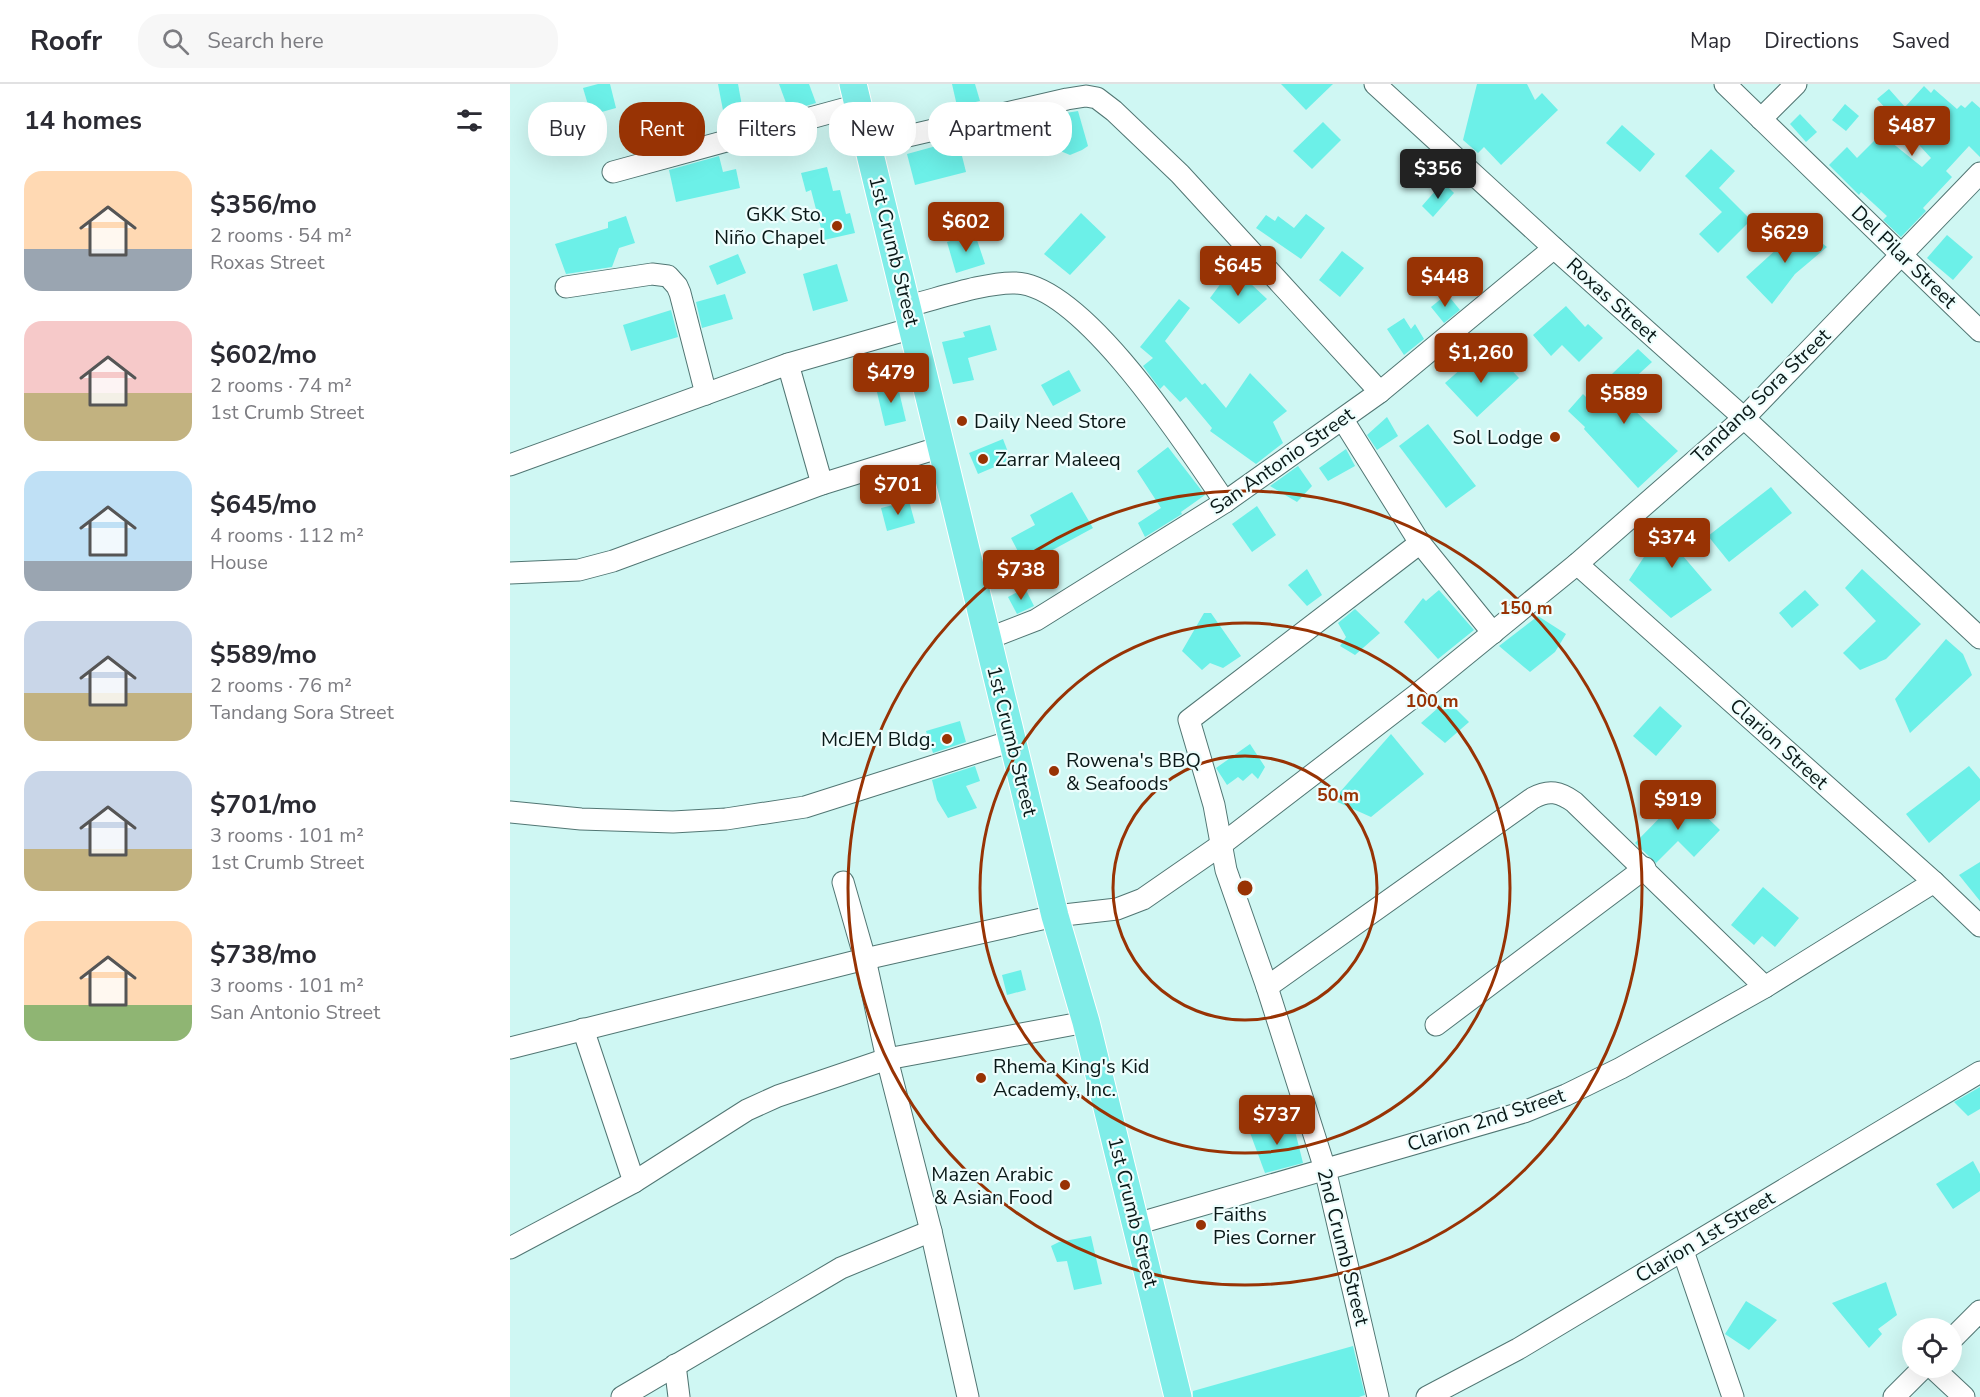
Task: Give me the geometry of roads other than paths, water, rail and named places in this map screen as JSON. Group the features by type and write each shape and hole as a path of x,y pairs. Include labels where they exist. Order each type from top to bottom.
{"main road":[{"name":"1st Crumb Street","path":"872,156 1055,916 1086,1022 1178,1397"}],"street":[{"name":"Roxas Street","path":"1375,84 1744,418 1980,638"},
{"name":"Del Pilar Street","path":"1725,84 1980,331"},
{"path":"1761,119 1796,84"},
{"path":"614,172 856,95"},
{"path":"916,134 1067,99 1086,96 1098,98 1180,174 1380,392"},
{"name":"Tandang Sora Street","path":"510,1048 865,959 1055,916 1117,909 1135,903 1160,889 1420,692 1577,564 1744,418 1980,173"},
{"name":"San Antonio Street","path":"987,639 1036,620 1225,502 1380,392 1554,248"},
{"path":"566,287 652,274 668,276 680,292 706,394"},
{"path":"510,465 788,364 993,285 1016,282 1038,287 1084,321 1141,384 1225,502"},
{"path":"788,364 822,484"},
{"path":"1343,420 1420,543 1493,633"},
{"path":"510,573 579,570 613,561 822,484 942,447"},
{"name":"2nd Crumb Street","path":"1378,1397 1325,1169 1267,987 1237,904 1221,845 1214,805 1189,720 1420,543"},
{"name":"Clarion Street","path":"1577,564 1934,882 1980,926"},
{"path":"510,812 581,819 639,821 726,819 805,807 1012,741"},
{"path":"1267,987 1540,794 1556,792 1564,795 1645,868 1765,987"},
{"path":"1436,1025 1645,868"},
{"path":"843,882 865,959 887,1059 931,1231 968,1397"},
{"name":"Clarion 2nd Street","path":"1136,1224 1524,1112 1566,1095 1621,1068 1765,987 1934,882"},
{"path":"510,1248 634,1182 747,1110 778,1096 887,1059 1086,1022"},
{"path":"583,1029 634,1182"},
{"name":"Clarion 1st Street","path":"1427,1397 1518,1349 1980,1072"},
{"path":"622,1397 841,1269 931,1231"},
{"path":"1683,1251 1733,1397"},
{"path":"1962,1329 1980,1311"},
{"path":"675,1365 679,1397"},
{"path":"1894,1397 1913,1378"},
{"path":"1944,1378 1964,1397"}],"place":[{"name":"GKK Sto. Niño Chapel","path":"837,226"},
{"name":"Daily Need Store","path":"962,421"},
{"name":"Sol Lodge","path":"1555,437"},
{"name":"Zarrar Maleeq","path":"983,459"},
{"name":"McJEM Bldg.","path":"947,739"},
{"name":"Rowena's BBQ & Seafoods","path":"1054,771"},
{"name":"Rhema King's Kid Academy, Inc.","path":"981,1078"},
{"name":"Mazen Arabic & Asian Food","path":"1065,1185"},
{"name":"Faiths Pies Corner","path":"1201,1225"}]}
